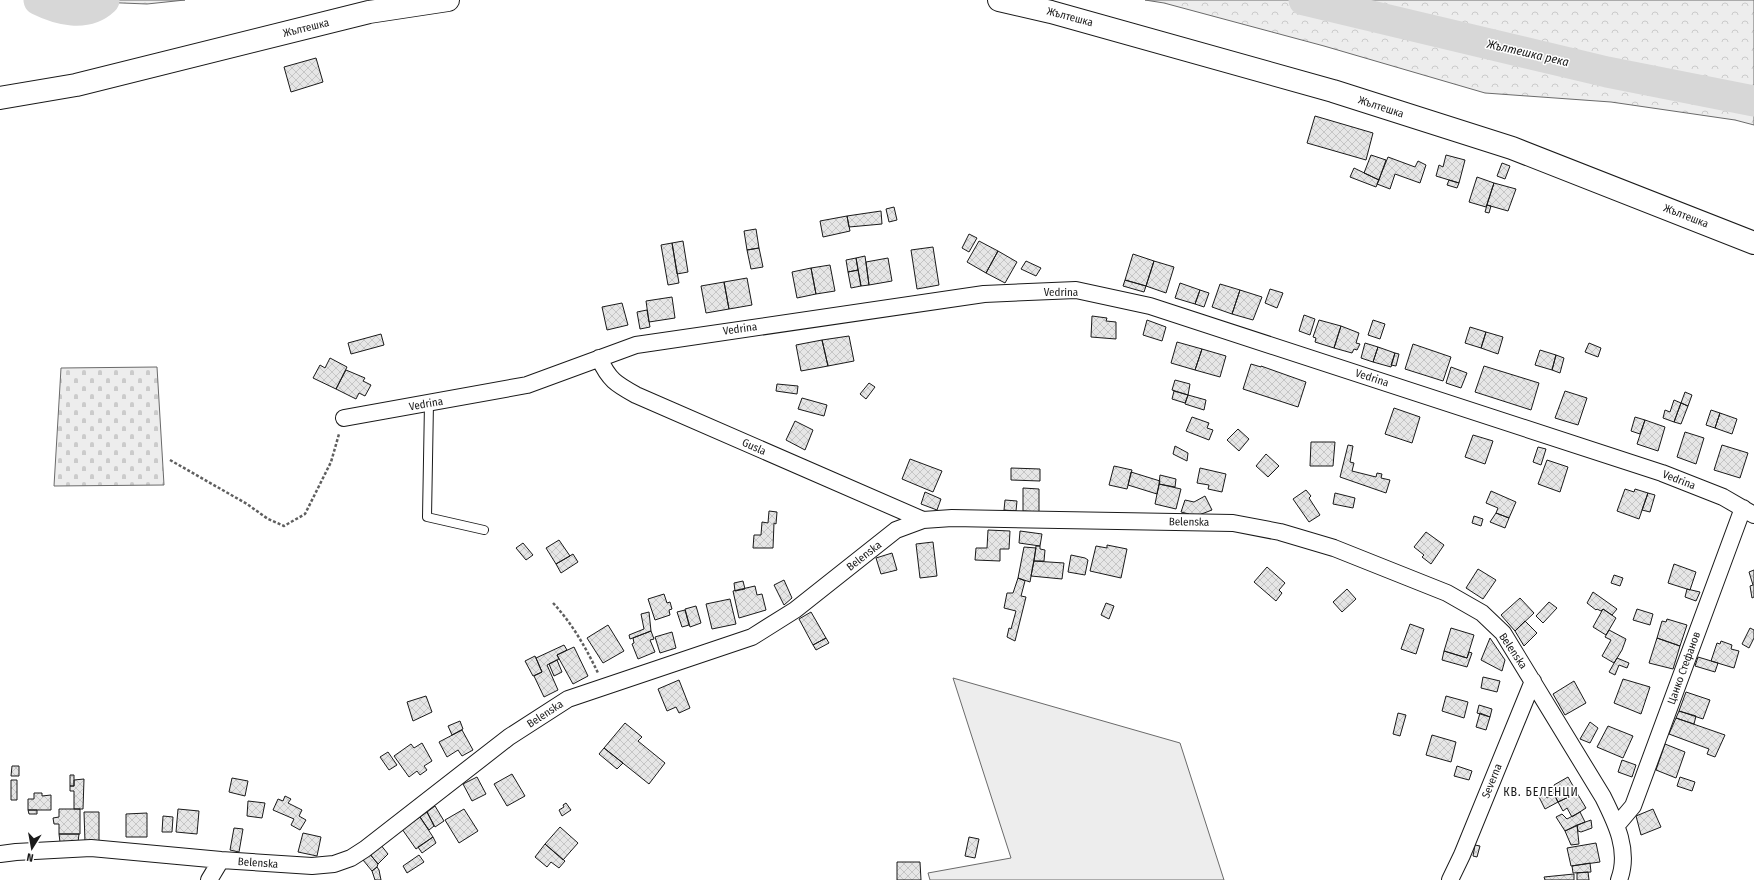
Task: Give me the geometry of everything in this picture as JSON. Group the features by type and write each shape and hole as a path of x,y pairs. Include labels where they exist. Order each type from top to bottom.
{"main road":[{"name":"Жълтешка","path":"0,98 76,86 165,62 369,12 448,0"},
{"name":"Жълтешка","path":"999,0 1051,12 1333,91 1512,148 1754,243"}],"street":[{"name":"Vedrina","path":"344,418 528,385 636,344 976,295 1076,290 1150,306 1371,377 1662,473 1723,497 1749,511"},
{"name":"Gusla","path":"599,358 606,373 614,383 636,396 923,520"},
{"name":"Цанко Стефанов","path":"1617,825 1633,806 1749,511"},
{"name":"Belenska","path":"0,854 40,850 91,848 221,860 312,866 334,864 351,858 509,737 568,699 605,688 752,637 795,610 896,530 923,520 952,518 1233,523 1280,532 1334,548 1447,593 1482,613 1503,633 1603,797 1617,825 1624,856 1619,880"},
{"name":"Severna","path":"1450,880 1462,855 1533,681"},
{"path":"209,880 221,860"}],"lane":[{"path":"429,403 427,517 484,530"}],"path":[{"path":"170,460 246,504 268,519 284,526 305,514 331,462 344,418"},
{"path":"553,603 561,611 586,649 605,688"}],"shaded area":[{"path":"953,678 1180,743 1224,880 930,880 928,873 1011,858"}],"green space":[{"path":"48,0 185,0 147,4"},
{"path":"1145,0 1754,0 1754,125 1735,120 1611,102 1485,93 1324,46 1164,3"},
{"path":"157,367 164,485 54,486 61,368"}],"building":[{"path":"316,58 323,82 291,92 284,67"},
{"path":"1315,116 1373,133 1366,160 1307,143"},
{"path":"1371,155 1386,160 1379,180 1364,173"},
{"path":"1446,155 1465,160 1459,183 1436,176 1439,165 1443,167"},
{"path":"1388,157 1415,167 1418,161 1426,165 1420,183 1395,174 1390,189 1377,184"},
{"path":"1502,163 1510,166 1505,179 1497,176"},
{"path":"1354,168 1379,180 1376,187 1350,177"},
{"path":"1477,177 1494,183 1486,207 1469,202"},
{"path":"1449,180 1459,183 1457,188 1447,185"},
{"path":"1494,183 1516,189 1508,211 1487,205"},
{"path":"1487,205 1491,206 1489,213 1485,212"},
{"path":"894,207 897,220 889,222 886,209"},
{"path":"881,211 882,224 849,227 847,216"},
{"path":"847,216 850,231 823,237 820,221"},
{"path":"756,229 759,248 747,250 744,231"},
{"path":"969,234 977,238 969,252 962,248"},
{"path":"683,241 688,272 677,274 672,243"},
{"path":"979,241 998,251 986,273 967,262"},
{"path":"672,243 679,283 668,285 661,245"},
{"path":"933,247 939,285 917,289 911,250"},
{"path":"759,248 763,267 751,269 747,250"},
{"path":"998,251 1017,262 1005,283 986,273"},
{"path":"1133,254 1154,261 1146,286 1125,280"},
{"path":"865,256 869,285 861,286 856,258"},
{"path":"856,258 858,270 848,272 846,260"},
{"path":"888,258 892,281 869,285 866,262"},
{"path":"1026,261 1041,268 1036,276 1021,269"},
{"path":"1154,261 1174,267 1166,293 1146,286"},
{"path":"830,265 835,291 816,294 811,268"},
{"path":"811,268 816,294 797,298 792,272"},
{"path":"858,270 861,286 851,288 848,272"},
{"path":"747,278 752,305 729,309 724,282"},
{"path":"1125,280 1146,286 1144,292 1123,286"},
{"path":"724,282 729,309 706,313 701,286"},
{"path":"1180,283 1200,290 1195,304 1175,298"},
{"path":"1220,284 1240,290 1232,314 1212,307"},
{"path":"1270,289 1283,293 1277,308 1265,303"},
{"path":"1200,290 1209,293 1204,307 1195,304"},
{"path":"1240,290 1262,297 1253,320 1232,314"},
{"path":"672,297 675,318 649,322 646,301"},
{"path":"622,303 628,325 607,330 602,307"},
{"path":"647,310 650,327 640,329 637,312"},
{"path":"1304,315 1315,319 1310,335 1299,331"},
{"path":"1092,316 1107,318 1106,321 1116,322 1116,339 1091,337"},
{"path":"1147,320 1166,327 1162,341 1143,335"},
{"path":"1319,320 1341,326 1334,348 1315,342 1316,338 1313,337"},
{"path":"1373,320 1385,324 1380,339 1368,335"},
{"path":"1341,326 1359,333 1356,343 1360,344 1357,350 1354,349 1352,353 1334,348"},
{"path":"1470,327 1486,332 1481,348 1465,343"},
{"path":"1486,332 1503,337 1498,354 1481,348"},
{"path":"381,334 384,345 351,354 348,343"},
{"path":"849,336 854,361 828,366 822,340"},
{"path":"822,340 828,366 801,371 796,345"},
{"path":"1177,342 1202,349 1195,370 1171,363"},
{"path":"1365,343 1378,347 1373,362 1361,358"},
{"path":"1589,343 1601,348 1598,357 1585,352"},
{"path":"1413,344 1451,357 1443,381 1405,369"},
{"path":"1378,347 1395,353 1391,367 1373,362"},
{"path":"1202,349 1226,356 1220,377 1195,370"},
{"path":"1540,350 1556,355 1552,370 1535,365"},
{"path":"1395,353 1399,354 1396,366 1391,365"},
{"path":"1556,355 1564,358 1560,373 1552,370"},
{"path":"330,358 347,367 336,389 313,378 320,365 325,368"},
{"path":"1251,364 1261,366 1306,382 1298,407 1243,389"},
{"path":"1484,366 1539,383 1531,410 1475,392"},
{"path":"1451,367 1467,373 1461,388 1446,383"},
{"path":"346,370 365,378 363,381 371,385 365,396 359,393 356,399 336,389"},
{"path":"1175,380 1190,384 1188,395 1172,390"},
{"path":"869,383 875,387 866,399 860,394"},
{"path":"777,384 798,386 797,394 776,391"},
{"path":"1174,391 1188,395 1185,403 1172,399"},
{"path":"1565,391 1587,398 1578,425 1555,418"},
{"path":"1685,392 1692,395 1688,406 1681,403"},
{"path":"1188,395 1206,400 1204,410 1185,404"},
{"path":"802,398 827,405 824,416 798,409"},
{"path":"1674,400 1681,403 1674,422 1663,418 1665,410 1670,412"},
{"path":"1681,403 1688,406 1681,424 1674,422"},
{"path":"1394,408 1420,417 1412,443 1385,434"},
{"path":"1711,410 1720,413 1715,428 1706,425"},
{"path":"1720,413 1737,419 1732,434 1715,428"},
{"path":"1192,417 1209,423 1207,428 1213,430 1209,440 1186,431"},
{"path":"1635,417 1645,420 1640,434 1631,431"},
{"path":"1645,420 1665,427 1658,451 1637,444"},
{"path":"795,421 813,430 805,450 786,440"},
{"path":"1238,429 1249,439 1239,451 1227,440"},
{"path":"1685,432 1704,438 1696,464 1677,457"},
{"path":"1473,435 1493,441 1485,464 1465,457"},
{"path":"1311,442 1335,442 1333,466 1310,466"},
{"path":"1348,445 1353,446 1350,462 1354,463 1352,471 1376,477 1377,473 1382,474 1381,478 1390,480 1386,493 1340,477"},
{"path":"1722,445 1748,453 1740,478 1714,470"},
{"path":"1175,446 1188,453 1187,461 1173,454"},
{"path":"1538,447 1546,449 1541,465 1533,462"},
{"path":"1266,454 1279,466 1268,477 1256,466"},
{"path":"910,459 942,471 933,492 902,479"},
{"path":"1547,460 1568,467 1560,492 1538,484"},
{"path":"1114,466 1132,470 1127,489 1109,485"},
{"path":"1011,468 1040,469 1040,481 1011,480"},
{"path":"1200,468 1226,474 1222,492 1208,489 1209,485 1197,483"},
{"path":"1131,472 1160,481 1157,494 1128,485"},
{"path":"1160,475 1176,479 1175,487 1159,484"},
{"path":"1159,484 1181,489 1176,509 1155,504"},
{"path":"1023,488 1039,489 1039,512 1023,511"},
{"path":"1625,489 1634,492 1635,489 1648,493 1639,519 1617,511"},
{"path":"1306,490 1311,496 1309,498 1320,515 1309,522 1293,499"},
{"path":"1491,491 1516,502 1509,518 1496,513 1498,508 1486,503"},
{"path":"925,492 941,499 937,510 921,504"},
{"path":"1335,493 1355,498 1353,508 1333,504"},
{"path":"1648,493 1655,495 1650,512 1642,510"},
{"path":"1205,496 1212,510 1191,518 1189,514 1181,512 1185,500 1194,502"},
{"path":"1005,500 1017,501 1016,511 1004,510"},
{"path":"769,511 777,512 776,524 774,523 773,548 753,548 754,535 761,535 762,522 768,523"},
{"path":"1496,513 1509,518 1505,528 1490,522"},
{"path":"1474,516 1483,519 1481,526 1472,523"},
{"path":"988,530 1010,531 1009,549 1000,549 1000,561 975,560 976,548 987,548"},
{"path":"1020,531 1042,534 1040,546 1019,543"},
{"path":"1426,532 1444,545 1431,564 1422,557 1424,555 1414,547"},
{"path":"559,540 570,556 556,564 546,548"},
{"path":"933,542 937,576 920,578 916,544"},
{"path":"523,543 533,555 526,560 516,548"},
{"path":"1107,545 1127,549 1121,578 1090,571 1096,546 1107,548"},
{"path":"1036,546 1040,546 1040,549 1045,550 1044,561 1034,561"},
{"path":"1024,547 1036,548 1030,582 1018,578"},
{"path":"892,553 897,570 881,574 876,558"},
{"path":"573,554 578,562 561,573 556,564"},
{"path":"1071,555 1088,560 1085,575 1068,572"},
{"path":"1034,561 1064,563 1062,579 1031,576"},
{"path":"1674,564 1696,572 1690,590 1668,583"},
{"path":"1267,567 1285,583 1279,590 1282,593 1276,601 1254,582"},
{"path":"1478,569 1496,580 1483,599 1466,588"},
{"path":"1754,570 1754,597 1752,598 1750,586 1753,585 1749,572"},
{"path":"1614,575 1623,578 1620,586 1611,583"},
{"path":"1018,578 1025,581 1021,596 1026,597 1015,641 1007,637 1016,611 1004,608 1007,593 1013,593"},
{"path":"784,580 792,598 784,605 774,585"},
{"path":"743,581 745,589 735,591 734,583"},
{"path":"755,586 757,595 762,594 766,610 739,618 733,591"},
{"path":"1347,589 1356,599 1342,612 1333,602"},
{"path":"1687,589 1700,592 1696,601 1685,597"},
{"path":"1593,592 1617,609 1612,615 1603,609 1601,611 1596,610 1587,603"},
{"path":"664,594 667,603 670,602 672,609 669,610 670,615 655,620 648,599"},
{"path":"1520,598 1534,613 1515,631 1501,615"},
{"path":"730,599 736,624 712,629 706,604"},
{"path":"1549,602 1557,608 1543,623 1536,616"},
{"path":"1106,603 1114,606 1109,619 1101,615"},
{"path":"696,606 701,623 690,627 685,609"},
{"path":"1603,609 1616,618 1606,635 1593,627"},
{"path":"1637,609 1653,614 1650,625 1633,620"},
{"path":"685,610 689,625 682,627 677,612"},
{"path":"649,612 651,631 630,639 629,635 644,629 641,614"},
{"path":"811,612 826,638 813,645 799,619"},
{"path":"1667,619 1687,625 1680,646 1657,638 1662,621 1666,622"},
{"path":"1525,621 1537,633 1524,646 1515,631"},
{"path":"1410,624 1424,629 1416,654 1401,649"},
{"path":"608,625 624,651 603,663 587,638"},
{"path":"1451,628 1474,635 1467,658 1444,651"},
{"path":"1750,628 1754,630 1754,638 1749,648 1742,644"},
{"path":"1609,630 1626,639 1622,650 1614,663 1602,656 1611,640 1605,637"},
{"path":"651,631 654,639 650,640 655,652 638,659 632,644 634,643 633,638"},
{"path":"672,632 676,648 660,653 655,637"},
{"path":"826,638 829,643 816,650 813,645"},
{"path":"1490,638 1505,660 1502,671 1481,660"},
{"path":"1657,638 1680,646 1673,669 1649,663"},
{"path":"1721,641 1732,645 1731,649 1739,651 1734,668 1711,661 1717,643 1720,644"},
{"path":"564,645 567,650 557,655 559,659 547,665 558,690 544,697 534,676 542,672 536,658"},
{"path":"574,647 588,676 573,684 557,655"},
{"path":"1444,651 1467,658 1469,652 1472,653 1467,667 1442,660"},
{"path":"535,656 542,672 533,676 525,661"},
{"path":"1698,657 1718,663 1715,672 1695,666"},
{"path":"1617,658 1629,663 1627,668 1619,665 1615,675 1609,672"},
{"path":"557,660 562,672 554,676 549,664"},
{"path":"1483,677 1500,681 1497,692 1481,688"},
{"path":"1623,679 1650,687 1641,714 1614,703"},
{"path":"679,680 690,708 679,713 676,707 667,711 658,689"},
{"path":"1574,681 1586,703 1565,715 1553,694"},
{"path":"1686,692 1710,700 1703,719 1679,711"},
{"path":"426,696 432,712 413,721 407,702"},
{"path":"1446,696 1468,702 1464,718 1442,711"},
{"path":"1479,705 1492,709 1490,717 1477,713"},
{"path":"1679,711 1696,716 1694,724 1676,718"},
{"path":"1398,713 1406,715 1400,736 1393,734"},
{"path":"1480,713 1490,717 1486,730 1476,727"},
{"path":"1676,718 1725,735 1715,757 1707,754 1709,749 1669,734"},
{"path":"460,721 463,729 452,735 448,726"},
{"path":"1590,722 1598,728 1590,743 1580,739"},
{"path":"625,723 642,737 638,741 665,763 649,784 604,748"},
{"path":"1608,726 1633,736 1623,758 1597,747"},
{"path":"462,730 473,750 462,756 458,750 447,757 439,742"},
{"path":"1432,735 1456,742 1451,762 1426,755"},
{"path":"422,743 432,761 424,766 427,770 420,775 417,771 409,777 394,756 411,744 414,748"},
{"path":"1665,744 1685,752 1676,778 1656,770"},
{"path":"604,748 623,763 617,769 599,754"},
{"path":"388,752 397,765 389,770 380,757"},
{"path":"1622,760 1636,765 1632,777 1618,772"},
{"path":"12,766 19,766 19,776 11,776"},
{"path":"1457,766 1472,771 1469,780 1454,776"},
{"path":"512,774 525,796 507,806 494,784"},
{"path":"70,775 74,775 74,786 70,786"},
{"path":"477,777 486,794 472,801 463,784"},
{"path":"1568,777 1577,793 1558,802 1552,790 1555,788 1554,785"},
{"path":"1680,777 1695,782 1692,791 1677,786"},
{"path":"232,778 248,781 245,796 229,792"},
{"path":"84,779 83,809 74,809 74,791 70,791 70,786 74,786 74,780"},
{"path":"11,780 17,780 17,800 11,800"},
{"path":"34,793 42,793 42,796 51,795 51,810 28,810 28,799 34,799"},
{"path":"1577,793 1586,808 1572,817 1567,808 1563,811 1558,802"},
{"path":"1544,794 1547,798 1554,794 1558,802 1545,809 1539,797"},
{"path":"285,796 291,799 288,803 302,810 299,816 306,820 300,830 291,825 294,819 273,810 278,799 283,801"},
{"path":"248,801 265,803 262,818 247,816"},
{"path":"566,803 571,810 562,816 559,810 564,807 563,805"},
{"path":"435,806 444,821 435,827 427,812"},
{"path":"59,809 80,809 80,834 59,834 59,824 54,824 53,818 59,817"},
{"path":"178,809 199,811 197,834 176,832"},
{"path":"464,809 478,831 459,843 445,820"},
{"path":"1653,809 1661,827 1641,835 1636,816"},
{"path":"28,810 37,810 37,814 29,814"},
{"path":"84,812 99,812 99,842 85,842"},
{"path":"427,812 434,826 429,830 420,817"},
{"path":"1580,812 1585,822 1565,831 1556,817 1562,814 1567,819"},
{"path":"147,813 147,837 126,837 126,814"},
{"path":"163,816 173,817 172,832 162,832"},
{"path":"420,817 433,837 416,849 402,829"},
{"path":"1591,820 1592,828 1581,832 1578,831 1577,825"},
{"path":"1577,825 1579,844 1571,845 1565,831"},
{"path":"560,827 578,843 563,860 545,844"},
{"path":"234,828 243,829 239,852 230,850"},
{"path":"303,833 321,837 317,856 298,852"},
{"path":"59,834 79,834 78,842 60,842"},
{"path":"433,837 436,843 422,853 418,847"},
{"path":"969,837 979,839 975,858 965,856"},
{"path":"1596,843 1600,862 1571,866 1567,848"},
{"path":"380,844 388,854 378,864 369,853"},
{"path":"545,844 565,861 559,868 551,862 547,867 535,857"},
{"path":"1475,845 1480,846 1477,857 1473,856"},
{"path":"369,853 378,864 372,871 363,860"},
{"path":"419,855 424,862 407,873 403,866"},
{"path":"897,862 920,862 921,880 897,880"},
{"path":"1590,863 1591,872 1573,873 1572,866"},
{"path":"377,867 381,880 375,880 372,871"},
{"path":"1588,872 1589,880 1577,880 1577,873"},
{"path":"1574,874 1574,880 1545,880 1544,877"}],"waterway":[{"name":"Жълтешка река","path":"39,0 55,7 72,10 89,9 104,0"},
{"name":"Жълтешка река","path":"1304,0 1607,72 1754,101"}],"district":[{"name":"КВ. БЕЛЕНЦИ","path":"1541,792"}]}
